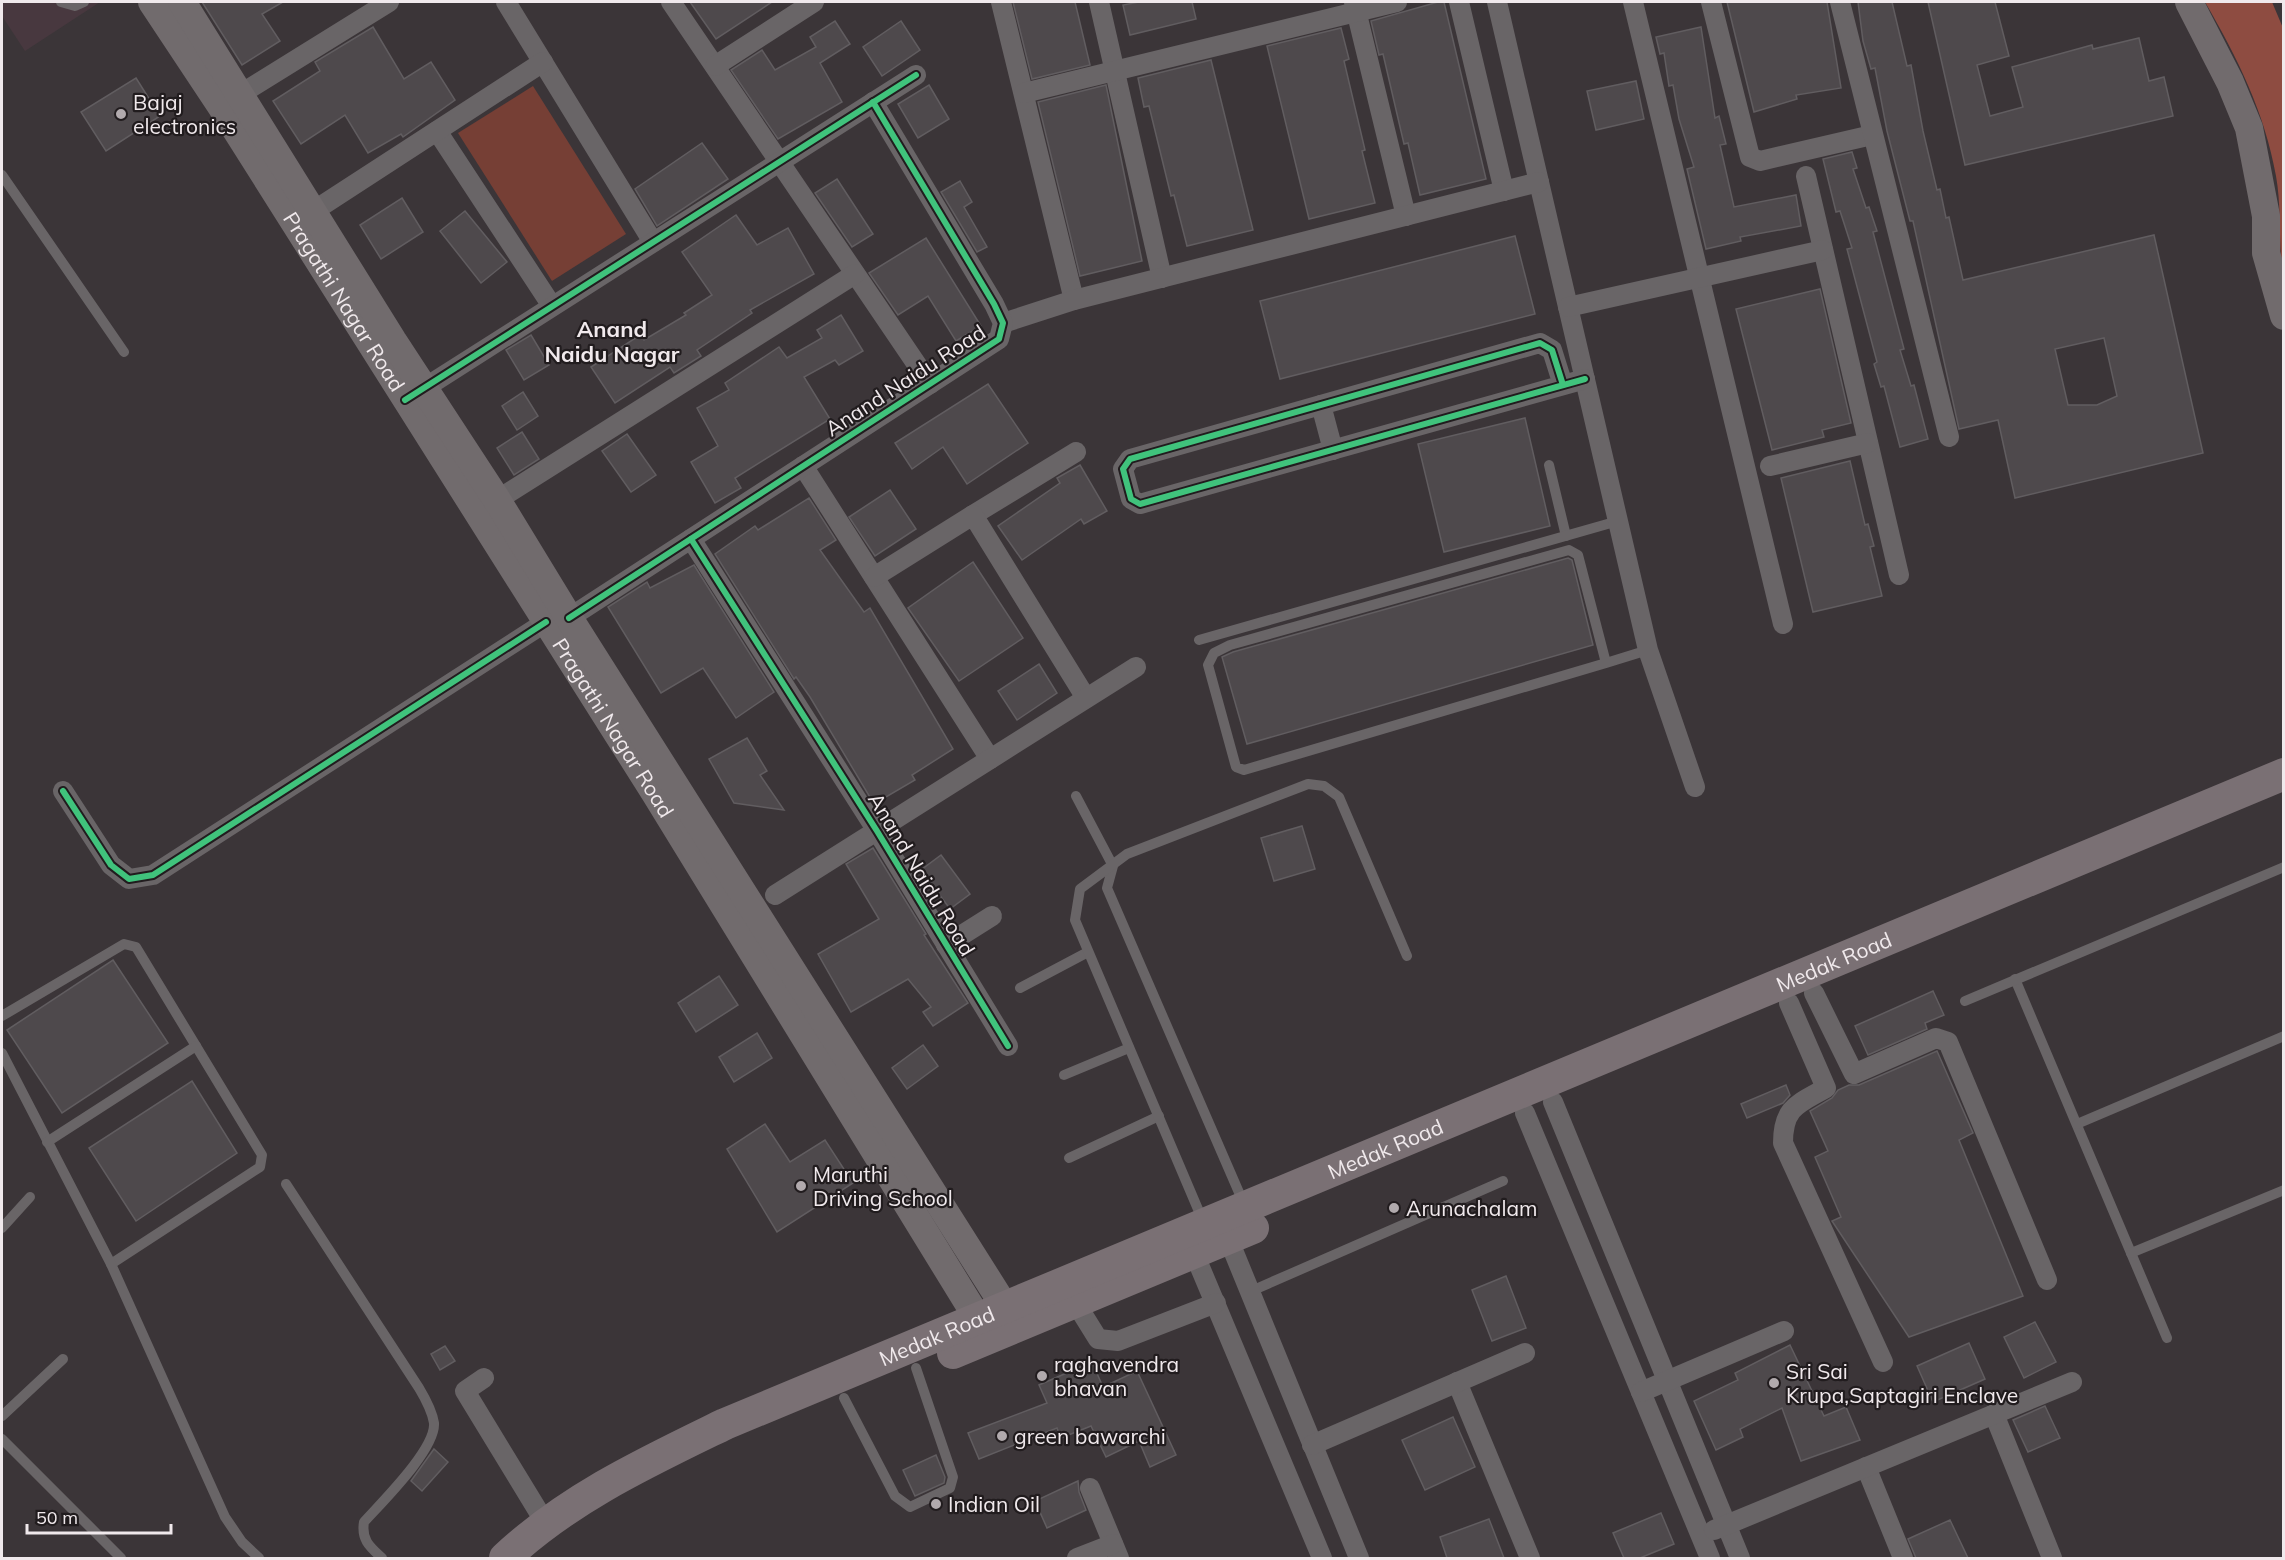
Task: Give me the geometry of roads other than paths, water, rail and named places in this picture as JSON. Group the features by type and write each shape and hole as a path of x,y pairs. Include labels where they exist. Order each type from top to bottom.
{"main road":[{"name":"Pragathi Nagar Road","path":"152,2 230,100 312,212 414,394 497,500 557,620 764,902 997,1322"},
{"name":"Pragathi Nagar Road","path":"182,2 230,100 557,620 655,793 864,1137 997,1322"},
{"path":"2189,2 2230,82 2249,128 2266,216 2266,253 2283,316"},
{"name":"Medak Road","path":"505,1558 567,1507 624,1473 725,1424 997,1322 1209,1239 1539,1107 1802,998 2119,854 2283,774"},
{"name":"Medak Road","path":"537,1558 579,1525 634,1492 734,1444 916,1368 997,1322 1075,1302 1209,1239 1246,1207 2119,854 2283,798"}],"street":[{"path":"230,100 389,2"},
{"path":"506,2 653,242"},
{"path":"671,2 930,384"},
{"path":"715,66 814,2"},
{"path":"1001,2 1074,300"},
{"path":"1099,2 1162,278"},
{"path":"1024,93 1115,71 1355,6 1397,2"},
{"path":"1459,2 1504,191"},
{"path":"1497,2 1648,650 1695,787"},
{"path":"1633,2 1783,624"},
{"path":"1711,2 1750,157 1760,161 1872,135"},
{"path":"1840,2 1949,437"},
{"path":"1355,6 1406,216"},
{"path":"312,212 543,62"},
{"path":"414,394 916,75"},
{"name":"Anand Naidu Road","path":"63,791 111,865 129,879 153,875 557,620 691,539 999,339 1003,323 873,102"},
{"path":"437,131 552,306"},
{"path":"1806,176 1899,575"},
{"path":"1003,323 1074,300 1539,182"},
{"path":"1568,308 1823,250"},
{"path":"497,500 855,274"},
{"path":"1563,385 1552,350 1540,343 1130,459 1123,469 1131,499 1140,504 1585,379"},
{"path":"1321,405 1333,450"},
{"path":"1770,466 1868,443"},
{"path":"874,577 1076,452"},
{"path":"803,466 990,759"},
{"path":"973,515 1086,698"},
{"name":"Anand Naidu Road","path":"691,539 877,831 1008,1046"},
{"name":"Anand Naidu Road","path":"764,902 1136,667"},
{"name":"Anand Naidu Road","path":"946,945 992,916"},
{"path":"1802,998 1854,1074"},
{"path":"1802,998 1826,1088"},
{"path":"1883,1362 1783,1143 1783,1126 1791,1108 1854,1074 1936,1038 1948,1042 2047,1280"},
{"path":"1539,1107 1667,1381 1740,1558"},
{"path":"1539,1107 1641,1392 1710,1558"},
{"path":"1209,1239 1249,1292 1359,1558"},
{"path":"1209,1239 1216,1304 1322,1558"},
{"path":"1075,1302 1098,1339 1118,1341 1216,1304"},
{"path":"1641,1392 1784,1331"},
{"path":"1239,1358 1271,1345"},
{"path":"1312,1445 1525,1353"},
{"path":"484,1378 465,1391 546,1524"},
{"path":"1457,1382 1530,1558"},
{"path":"1701,1536 2072,1382"},
{"path":"1994,1414 2052,1558"},
{"path":"1866,1467 1902,1558"},
{"path":"1077,1558 1116,1551 1090,1488"}],"lane":[{"path":"62,2 75,6 84,2"},
{"path":"2,175 124,351"},
{"path":"1549,465 1566,536"},
{"path":"1199,640 1618,521"},
{"path":"1606,663 1578,555 1569,550 1230,645 1214,653 1208,665 1236,767 1244,770 1606,663 1648,650"},
{"path":"1209,1239 1075,920 1080,889 1127,854 1308,784 1324,786 1339,797 1407,956"},
{"path":"1076,796 1113,866 1107,888 1246,1207"},
{"path":"1965,1001 2283,867"},
{"path":"2,1016 124,944 136,947 262,1155 260,1167 111,1264"},
{"path":"1020,988 1089,952"},
{"path":"2015,979 2167,1338"},
{"path":"2077,1124 2283,1036"},
{"path":"47,1142 196,1046"},
{"path":"1064,1075 1130,1048"},
{"path":"2,1053 111,1264 225,1516 242,1542 259,1558"},
{"path":"1069,1158 1159,1116"},
{"path":"1249,1292 1503,1181"},
{"path":"286,1184 419,1388 434,1422 432,1437 421,1455 364,1522 362,1533 368,1546 382,1558"},
{"path":"2131,1253 2283,1190"},
{"path":"2,1228 30,1197"},
{"path":"2,1416 63,1359"},
{"path":"844,1398 895,1496 910,1507 950,1488 953,1477 916,1368"},
{"path":"2,1440 121,1558"}],"place":[{"name":"Bajaj electronics","path":"121,114"},
{"name":"Maruthi Driving School","path":"801,1186"},
{"name":"Arunachalam","path":"1394,1208"},
{"name":"raghavendra bhavan","path":"1042,1376"},
{"name":"Sri Sai Krupa,Saptagiri Enclave","path":"1774,1383"},
{"name":"green bawarchi","path":"1002,1436"},
{"name":"Indian Oil","path":"936,1504"}],"district":[{"name":"Anand Naidu Nagar","path":"612,342"}]}
